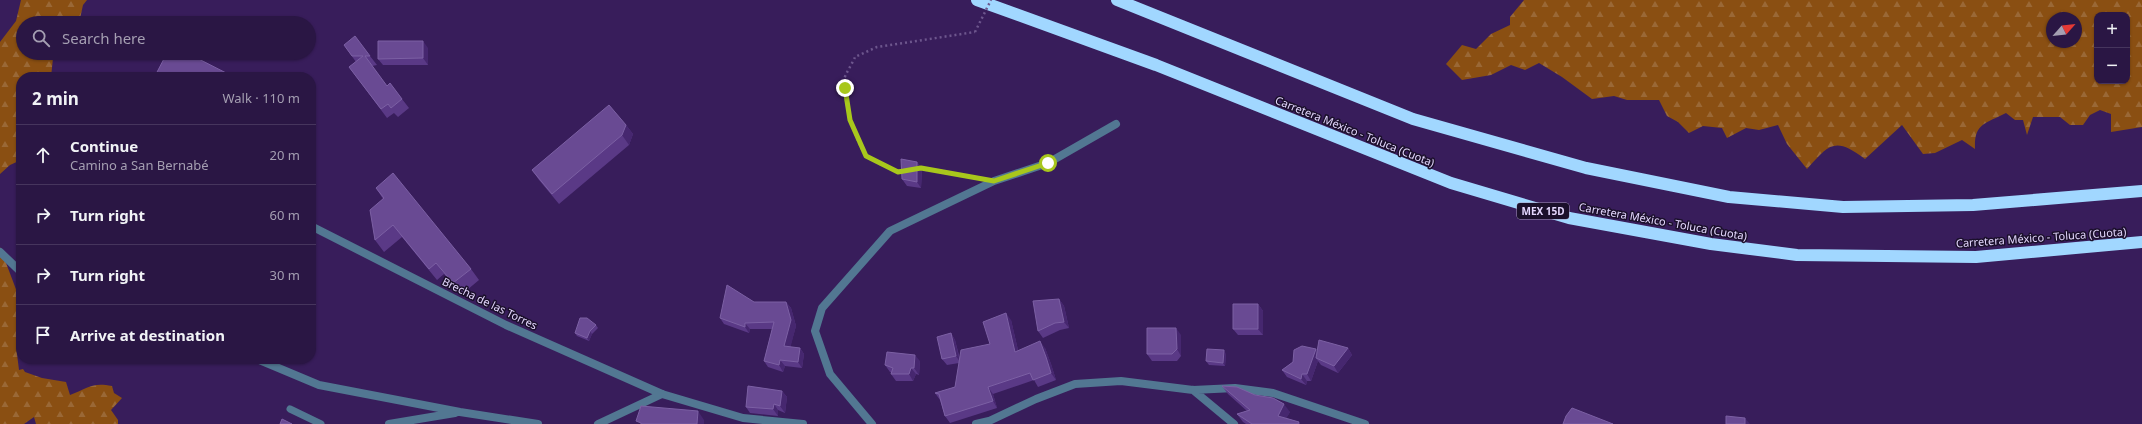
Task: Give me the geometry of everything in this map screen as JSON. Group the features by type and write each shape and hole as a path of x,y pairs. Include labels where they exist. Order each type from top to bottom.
{"highway":[{"name":"Carretera México - Toluca (Cuota)","path":"977,0 1156,65 1451,183 1569,218 1711,244 1797,255 1976,257 2090,248 2142,242"},
{"path":"1117,0 1413,119 1586,168 1729,197 1843,207 1974,205 2142,191"}],"street":[{"path":"872,424 830,374 815,331 822,308 890,231 994,181 1048,163 1116,124"},
{"name":"Brecha de las Torres","path":"316,229 506,326 662,394 743,418 803,424"},
{"path":"0,252 16,267"},
{"path":"269,364 319,385 460,412 538,424"},
{"path":"976,424 989,421 1036,399 1075,384 1121,381 1193,390 1235,388 1273,394 1364,424"},
{"path":"1193,390 1234,424"},
{"path":"598,424 616,421 662,394"},
{"path":"389,424 460,412"}],"lane":[{"path":"2090,248 2142,247"},
{"path":"290,409 321,424"}],"path":[{"path":"991,0 975,32 877,46 855,56 851,69 846,75 845,88 850,120 866,156 898,172 921,168 994,181"}],"green space":[{"path":"21,0 87,0 83,5 81,16 17,16"},
{"path":"1524,0 2142,0 2142,127 2111,132 2111,114 2100,110 2090,115 2083,125 2070,125 2060,117 2033,117 2027,135 2023,120 2015,120 2006,113 1982,125 1976,134 1975,149 1962,140 1935,153 1923,154 1902,125 1865,159 1846,147 1839,145 1833,146 1821,154 1807,169 1787,144 1778,125 1759,130 1746,128 1727,138 1722,128 1703,126 1689,133 1678,122 1667,116 1659,100 1627,100 1614,96 1592,99 1562,77 1539,63 1525,70 1511,65 1491,75 1462,80 1446,64 1462,45 1476,49 1491,34 1510,25 1510,17"},
{"path":"16,21 16,60 53,60 52,72 16,72 16,162 10,165 0,174 0,42"},
{"path":"0,247 16,289 16,364 18,364 19,370 23,369 25,372 42,378 66,382 70,395 90,387 105,385 112,386 114,393 122,398 111,410 118,420 118,424 36,424 34,417 24,424 0,424"}],"building":[{"path":"355,36 370,56 365,56 387,86 390,83 402,99 391,108 388,104 381,109 349,67 363,56 352,56 344,45"},
{"path":"378,41 423,41 423,58 378,59"},
{"path":"163,60 201,60 224,72 157,72"},
{"path":"609,105 626,125 622,135 552,194 532,170"},
{"path":"901,159 917,162 917,182 902,179"},
{"path":"393,173 471,269 453,283 436,263 429,269 393,225 375,240 370,210 384,198 376,188"},
{"path":"727,285 754,302 786,302 791,320 784,346 800,348 798,362 780,360 779,365 764,361 774,322 745,323 745,327 720,318"},
{"path":"1059,299 1064,322 1055,323 1038,331 1033,301"},
{"path":"1233,304 1258,304 1258,329 1233,329"},
{"path":"1006,313 1015,352 1040,341 1051,373 1033,380 1030,373 988,387 993,401 945,416 939,394 935,393 955,387 961,350 990,344 983,322"},
{"path":"580,318 587,318 596,325 590,331 587,338 575,333"},
{"path":"1147,328 1176,328 1177,349 1172,354 1147,354"},
{"path":"951,333 956,356 942,359 937,337"},
{"path":"1319,340 1348,348 1334,366 1316,358"},
{"path":"1302,346 1316,349 1307,374 1302,374 1301,379 1282,370 1293,362 1294,350"},
{"path":"1207,349 1224,350 1223,363 1206,361"},
{"path":"887,352 915,355 914,368 911,368 909,374 891,374 893,368 885,365"},
{"path":"748,386 782,391 780,406 774,404 773,409 746,407"},
{"path":"1222,386 1237,387 1255,395 1273,398 1284,404 1278,416 1299,422 1298,424 1252,424 1237,414 1250,410"},
{"path":"641,406 698,411 697,424 641,424 636,421"},
{"path":"1572,408 1613,424 1563,424 1566,416"},
{"path":"1726,416 1745,418 1745,424 1726,424"},
{"path":"282,419 292,424 280,424"}],"route":[{"path":"845,88 850,120 866,156 898,172 921,168 994,181 1048,163"}]}
